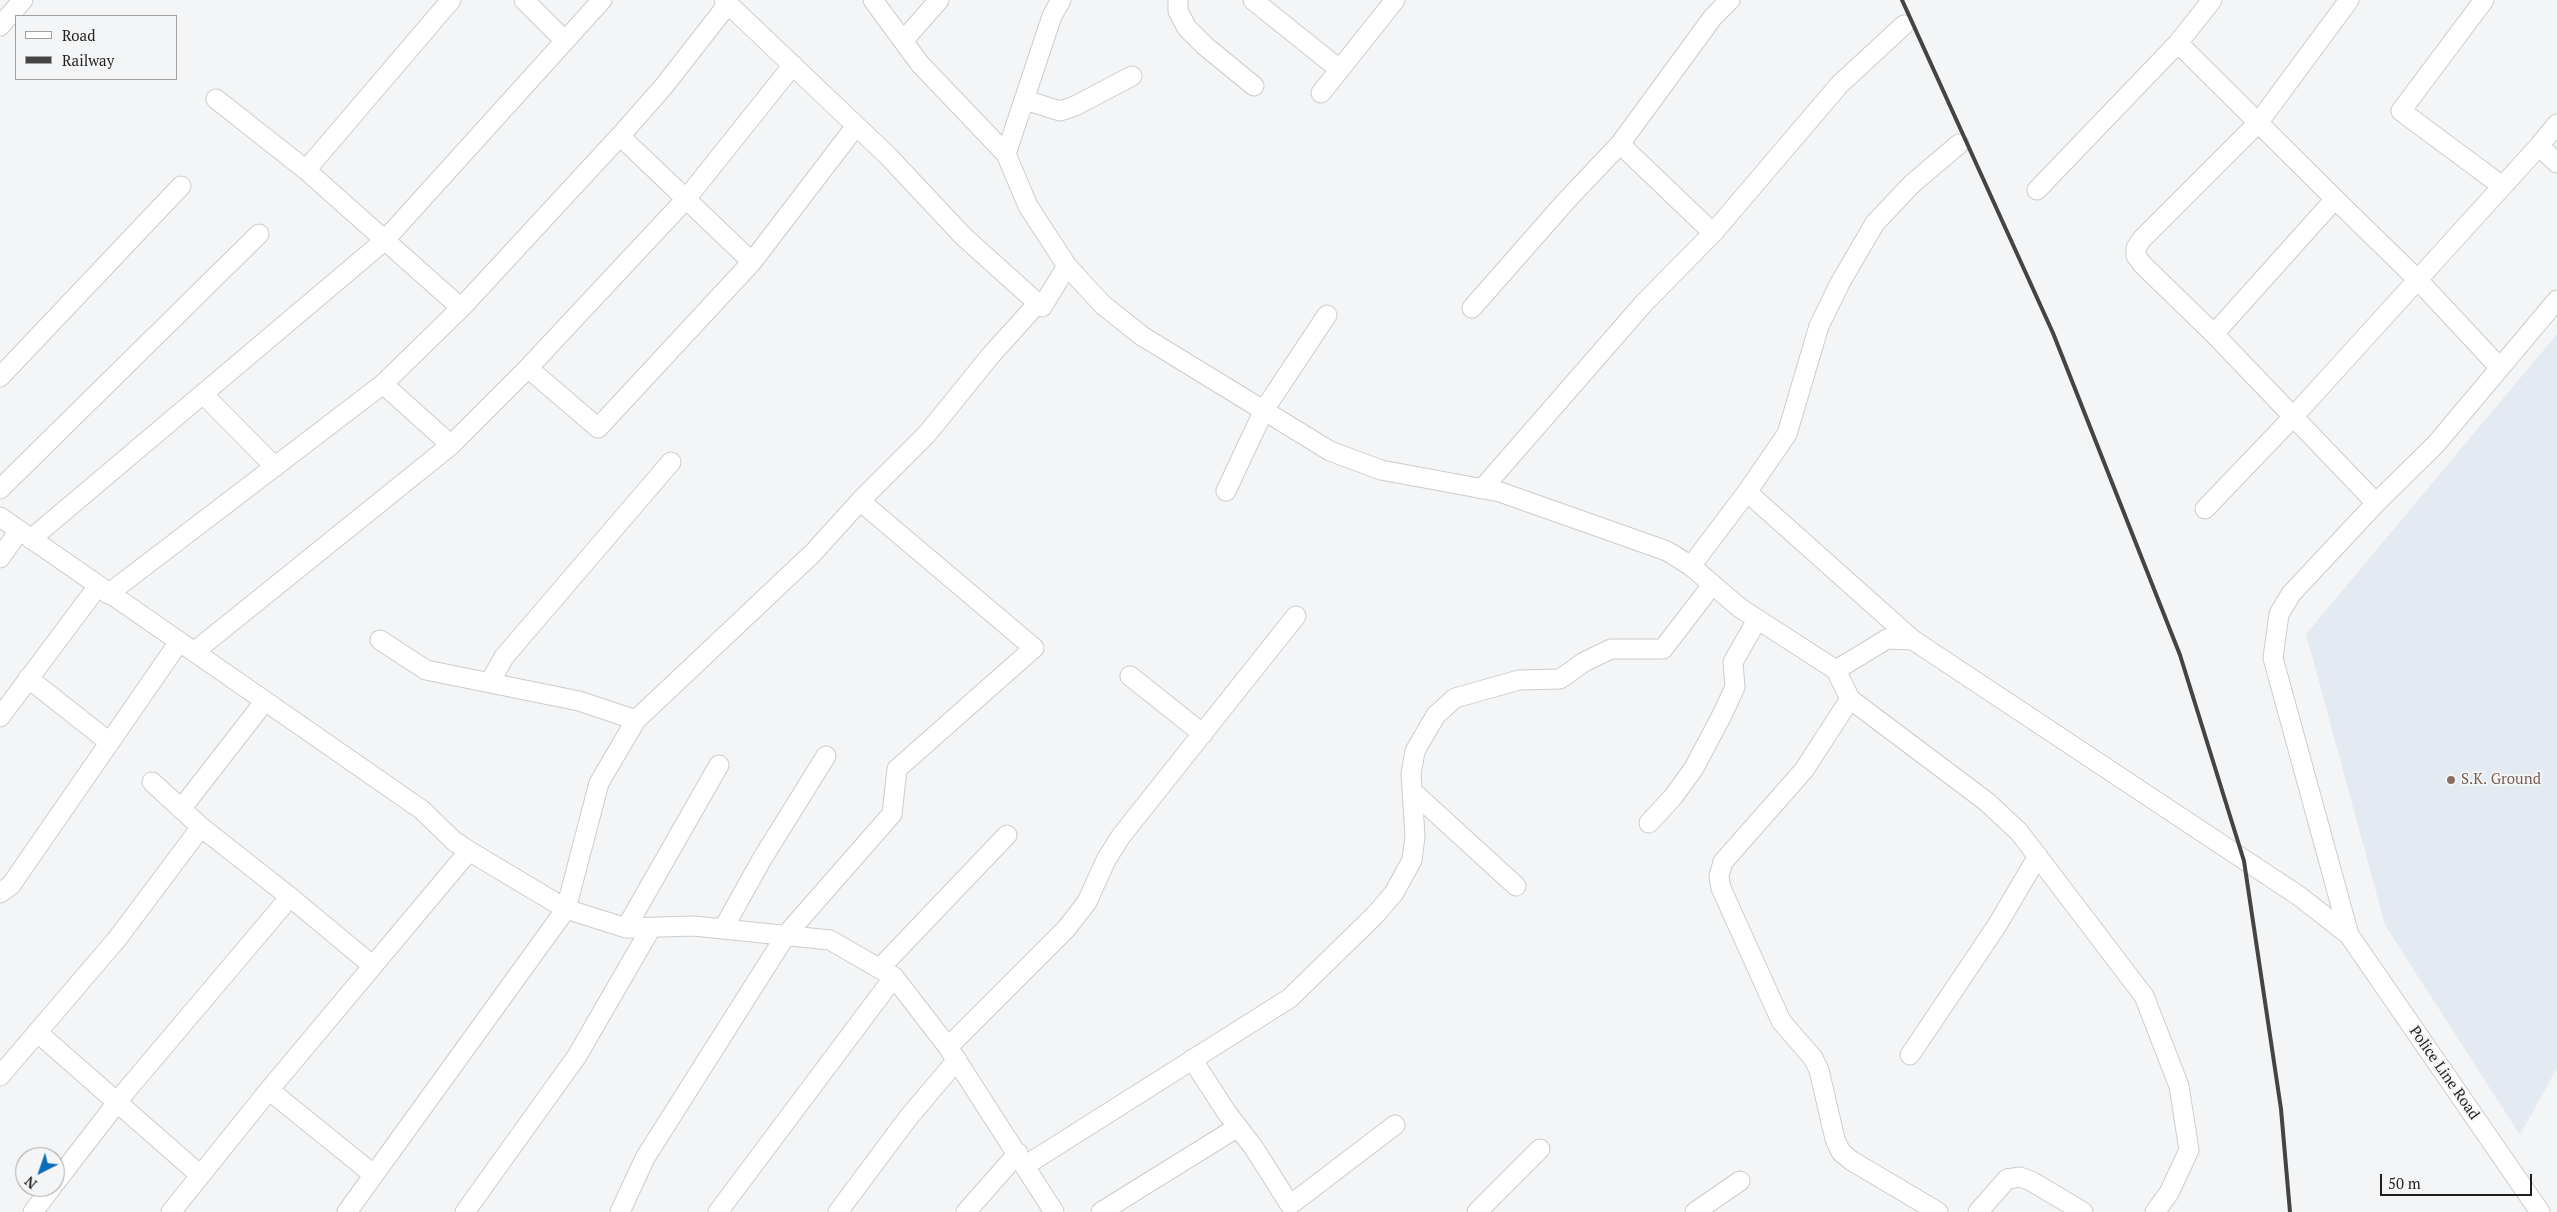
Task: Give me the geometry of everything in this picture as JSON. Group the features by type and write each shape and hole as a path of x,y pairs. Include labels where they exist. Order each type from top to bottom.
{"street":[{"path":"0,26 24,0"},
{"path":"524,0 565,41"},
{"path":"0,558 25,535 203,394 384,241 602,0"},
{"path":"874,0 920,64 1006,154 1028,206 1067,266 1103,305 1142,336 1330,451 1381,470 1500,492 1667,551 1691,566 1757,620 1836,670 1850,699 1987,802 2019,832 2144,996 2179,1086 2189,1150 2169,1194 2156,1212"},
{"path":"903,41 939,0"},
{"path":"1006,154 1052,16 1061,0"},
{"path":"1178,0 1178,11 1187,28 1205,46 1254,86"},
{"path":"1253,0 1339,69"},
{"path":"1321,93 1395,0"},
{"path":"1472,308 1566,201 1620,144 1713,17 1730,0"},
{"path":"2037,190 2178,43 2212,0"},
{"path":"2349,0 2258,123 2142,239 2136,248 2136,256 2143,266 2214,334 2376,503"},
{"path":"2484,0 2401,111 2502,186"},
{"path":"306,170 446,2"},
{"path":"0,717 28,678 103,590 275,467 383,384 461,308 664,86 726,2 888,156 964,236 1042,307 1067,266"},
{"path":"1482,489 1644,303 1713,233 1840,84 1904,25"},
{"path":"2178,43 2418,280 2500,368"},
{"path":"0,893 11,885 108,742 186,647 451,445 528,368 686,199 793,65"},
{"path":"1025,100 1060,111 1075,106 1132,76"},
{"path":"216,99 306,170 461,308"},
{"path":"2206,509 2418,280 2557,124"},
{"path":"528,368 598,428 752,262 856,126"},
{"path":"620,136 752,262"},
{"path":"1620,144 1713,233"},
{"path":"1691,566 1747,492 1787,434 1819,326 1875,223 1912,184 1959,144"},
{"path":"2539,146 2557,163"},
{"path":"0,377 181,186"},
{"path":"2214,334 2334,199"},
{"path":"0,489 259,234"},
{"path":"2349,935 2273,658 2279,614 2291,594 2376,503 2436,444 2557,300"},
{"path":"347,1212 566,909 599,783 636,720 813,553 860,501 927,434 991,355 1038,303"},
{"path":"1226,491 1264,410 1327,315"},
{"path":"383,384 451,445"},
{"path":"203,394 275,467"},
{"path":"490,682 504,657 671,462"},
{"path":"1747,492 1913,640 2299,896 2349,935"},
{"path":"620,1212 644,1158 786,935 892,814 896,769 1034,648 860,501"},
{"path":"0,518 422,810 454,841 566,909 626,928 694,926 830,940 887,973 952,1053 1022,1159 1054,1212"},
{"path":"966,1212 1022,1159 1192,1059 1290,998 1375,915 1394,893 1412,860 1415,836 1411,774 1415,751 1436,715 1456,698 1519,680 1560,679 1584,662 1611,649 1664,648 1712,585"},
{"path":"838,1212 908,1118 952,1053 1066,929 1086,902 1106,860 1121,836 1296,616"},
{"path":"1649,823 1673,797 1694,768 1735,687 1733,662 1757,620"},
{"path":"1836,670 1887,639 1913,640"},
{"path":"380,640 426,670 579,701 636,720"},
{"path":"1130,676 1203,734"},
{"path":"28,678 108,742"},
{"path":"1850,699 1804,770 1723,862 1719,876 1721,888 1781,1022 1813,1058 1819,1070 1834,1138 1841,1152 1852,1161 1938,1212"},
{"path":"181,809 265,701"},
{"path":"724,929 762,859 826,756"},
{"path":"626,928 719,765"},
{"path":"152,782 201,827 373,966"},
{"path":"1412,791 1516,886"},
{"path":"0,1076 116,939 201,827"},
{"path":"718,1212 887,973 1007,834"},
{"path":"170,1212 269,1090 469,851"},
{"path":"1910,1054 1996,926 2038,856"},
{"path":"65,1170 117,1102 290,897"},
{"path":"465,1212 576,1056 651,928"},
{"name":"Police Line Road","path":"2349,935 2540,1212"},
{"path":"37,1032 200,1175"},
{"path":"1192,1059 1290,1205 1395,1125"},
{"path":"269,1090 374,1175"},
{"path":"1101,1212 1238,1126"},
{"path":"1476,1212 1540,1149"},
{"path":"1978,1212 2007,1179 2020,1177 2031,1181 2083,1212"},
{"path":"1695,1212 1717,1206 1740,1181"},
{"path":"33,1212 44,1197"}],"shaded area":[{"name":"S.K. Ground","path":"2557,334 2557,1068 2520,1135 2385,925 2306,634"}],"railway":[{"path":"1902,0 2053,333 2180,655 2244,861 2281,1109 2290,1212"}],"place":[{"name":"S.K. Ground","path":"2451,780"}]}
